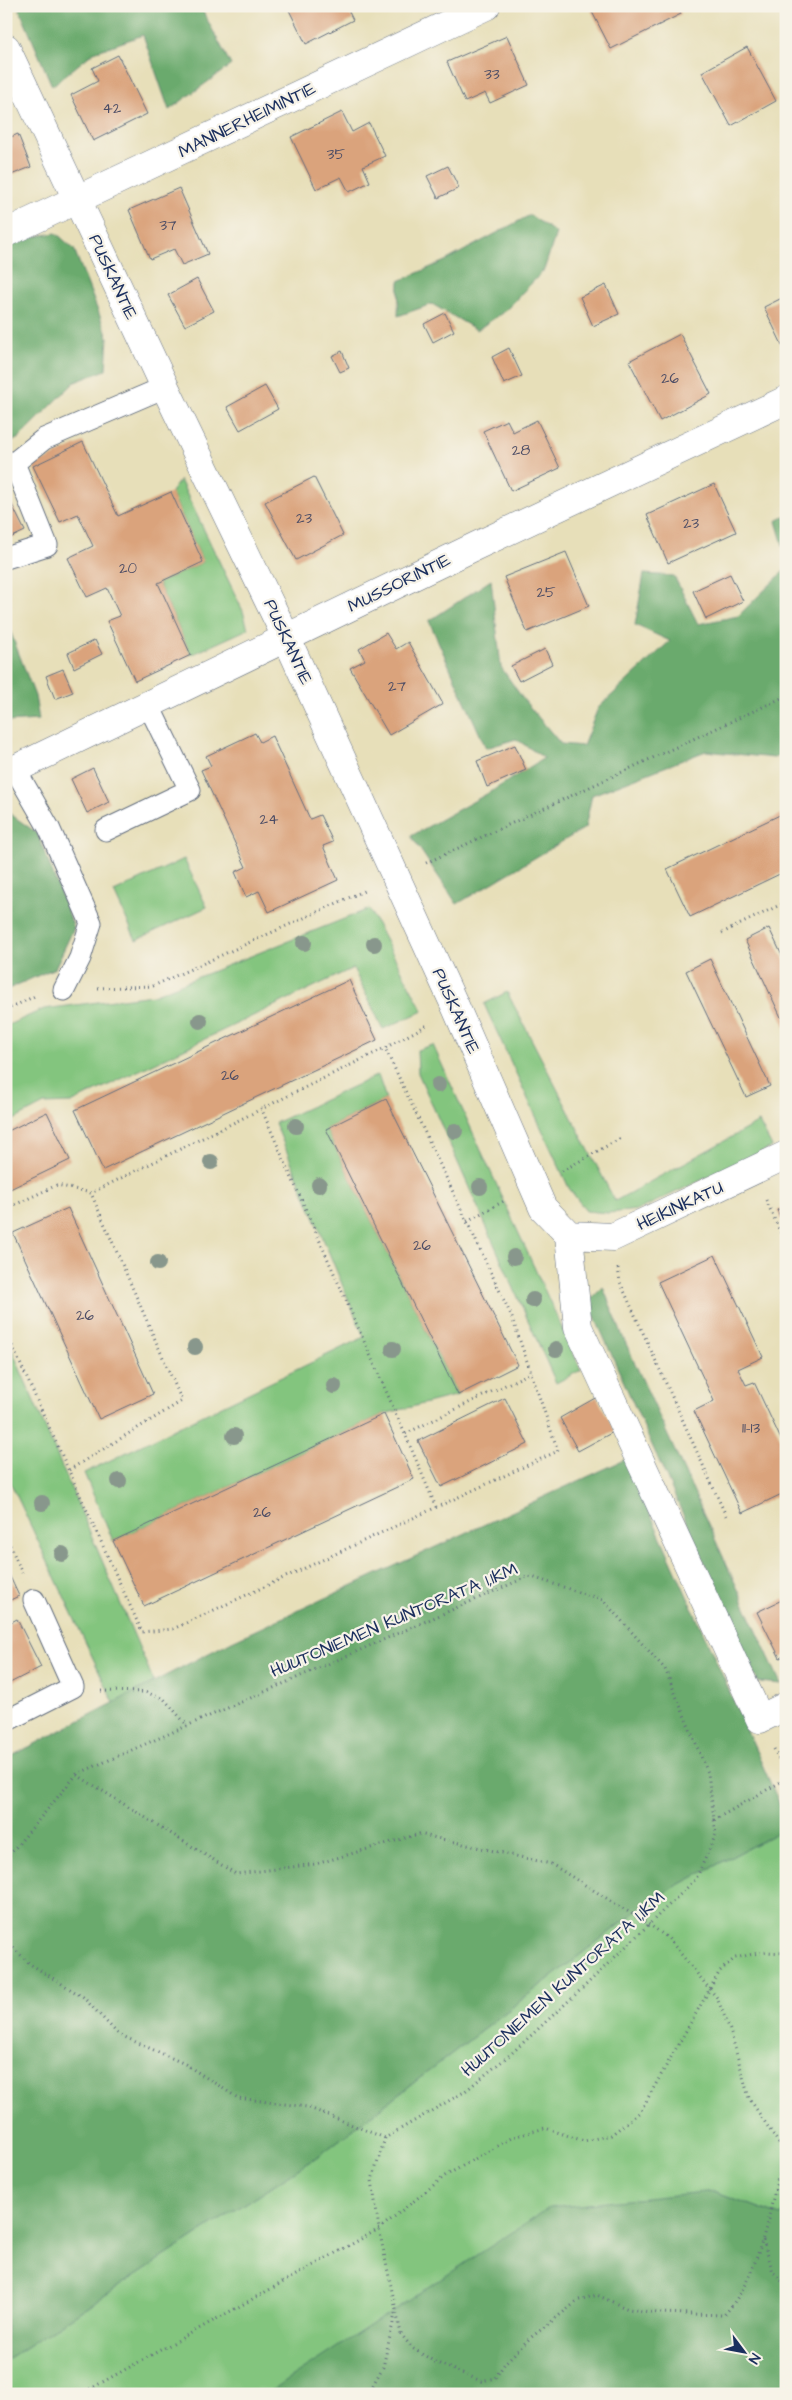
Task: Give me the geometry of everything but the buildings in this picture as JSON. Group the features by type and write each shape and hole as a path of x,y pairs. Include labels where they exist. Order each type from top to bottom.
{"street":[{"name":"MANNERHEIMINTIE","path":"6,233 486,6"},
{"name":"PUSKANTIE","path":"6,48 77,201 286,637 456,1008 543,1208 569,1235"},
{"name":"MUSSORINTIE","path":"10,767 148,704 786,400"},
{"name":"HEIKINKATU","path":"569,1235 613,1237 786,1155"},
{"path":"569,1235 578,1327 760,1719 786,1706"}],"lane":[{"path":"6,558 47,545 14,463 44,439 165,386"},
{"path":"106,830 190,790 148,704"},
{"path":"10,767 49,828 91,923 80,958 64,990"},
{"path":"6,1721 72,1687 34,1600"}],"path":[{"path":"722,933 786,902"},
{"path":"6,1208 57,1185 91,1193 385,1048 456,1008"},
{"path":"6,1332 142,1632 173,1629 558,1451 511,1315 385,1048"},
{"path":"261,1108 436,1507"},
{"path":"752,1171 786,1246"},
{"path":"69,1470 182,1401 91,1193"},
{"path":"613,1237 620,1282 727,1518"},
{"path":"405,1434 532,1372"},
{"path":"6,1536 34,1600"},
{"name":"HUUTONIEMEN KUNTORATA 1,1KM","path":"6,1859 77,1774 529,1576 603,1600 665,1670 708,1773 716,1834 696,1880 512,2053 464,2092 385,2138"},
{"path":"72,1687 113,1692 145,1692 164,1699 187,1725"},
{"path":"77,1774 236,1874 316,1864 418,1834 551,1864 668,1938 709,1988 717,1998 730,2030 749,2098 786,2154"},
{"path":"714,1820 786,1778"},
{"path":"6,1941 30,1964 83,1997 118,2034 185,2064 238,2098 307,2108 385,2138 372,2180 379,2229 401,2334 412,2348 435,2362 481,2381 495,2378 505,2363 529,2339 579,2300 597,2295 628,2309 658,2313 724,2315 738,2300 762,2239 778,2176 786,2170"},
{"path":"81,2394 379,2229 445,2176 513,2137 545,2128 584,2141 611,2135 640,2112 720,1971 735,1958 763,1952 786,1952"},
{"path":"762,2239 773,2272 786,2285"},
{"path":"368,2394 383,2368 397,2308"}],"green space":[{"path":"18,6 200,6 231,65 169,110 143,35 94,52 52,86"},
{"path":"530,215 556,233 544,270 505,311 477,330 432,304 398,316 399,281 445,261"},
{"path":"56,233 74,249 108,337 106,370 75,382 19,438 6,445 6,245 17,239"},
{"path":"180,480 243,611 248,629 191,655 158,583 203,562 171,492"},
{"path":"786,516 786,555 776,521"},
{"path":"786,569 786,752 774,758 706,751 592,795 585,828 457,904 411,836 492,791 544,758 516,739 486,748 429,621 491,580 501,667 523,699 561,744 583,746 598,708 670,641 635,625 644,574 674,576 698,624 738,616"},
{"path":"6,620 35,696 39,720 6,722"},
{"path":"6,811 37,833 74,928 55,968 6,990"},
{"path":"184,859 207,907 136,940 114,892"},
{"path":"369,909 423,1011 383,1029 353,968 71,1103 44,1104 6,1124 6,1026 44,1009 153,995"},
{"path":"507,992 615,1201 759,1122 772,1147 638,1210 608,1213 586,1211 569,1188 484,1004"},
{"path":"433,1045 581,1370 556,1383 418,1073 417,1050"},
{"path":"378,1075 386,1099 326,1129 458,1395 384,1414 113,1541 84,1473 364,1337 275,1123"},
{"path":"603,1287 623,1337 781,1684 758,1682 588,1302"},
{"path":"6,1336 154,1682 114,1703 6,1473"},
{"path":"626,1459 786,1818 786,1828 654,1898 321,2154 6,2360 6,1759 232,1641"},
{"path":"786,1828 786,2212 780,2216 714,2191 266,2394 6,2394 6,2360 321,2154 654,1898"},
{"path":"714,2191 780,2216 786,2212 786,2394 266,2394 549,2208"}]}
